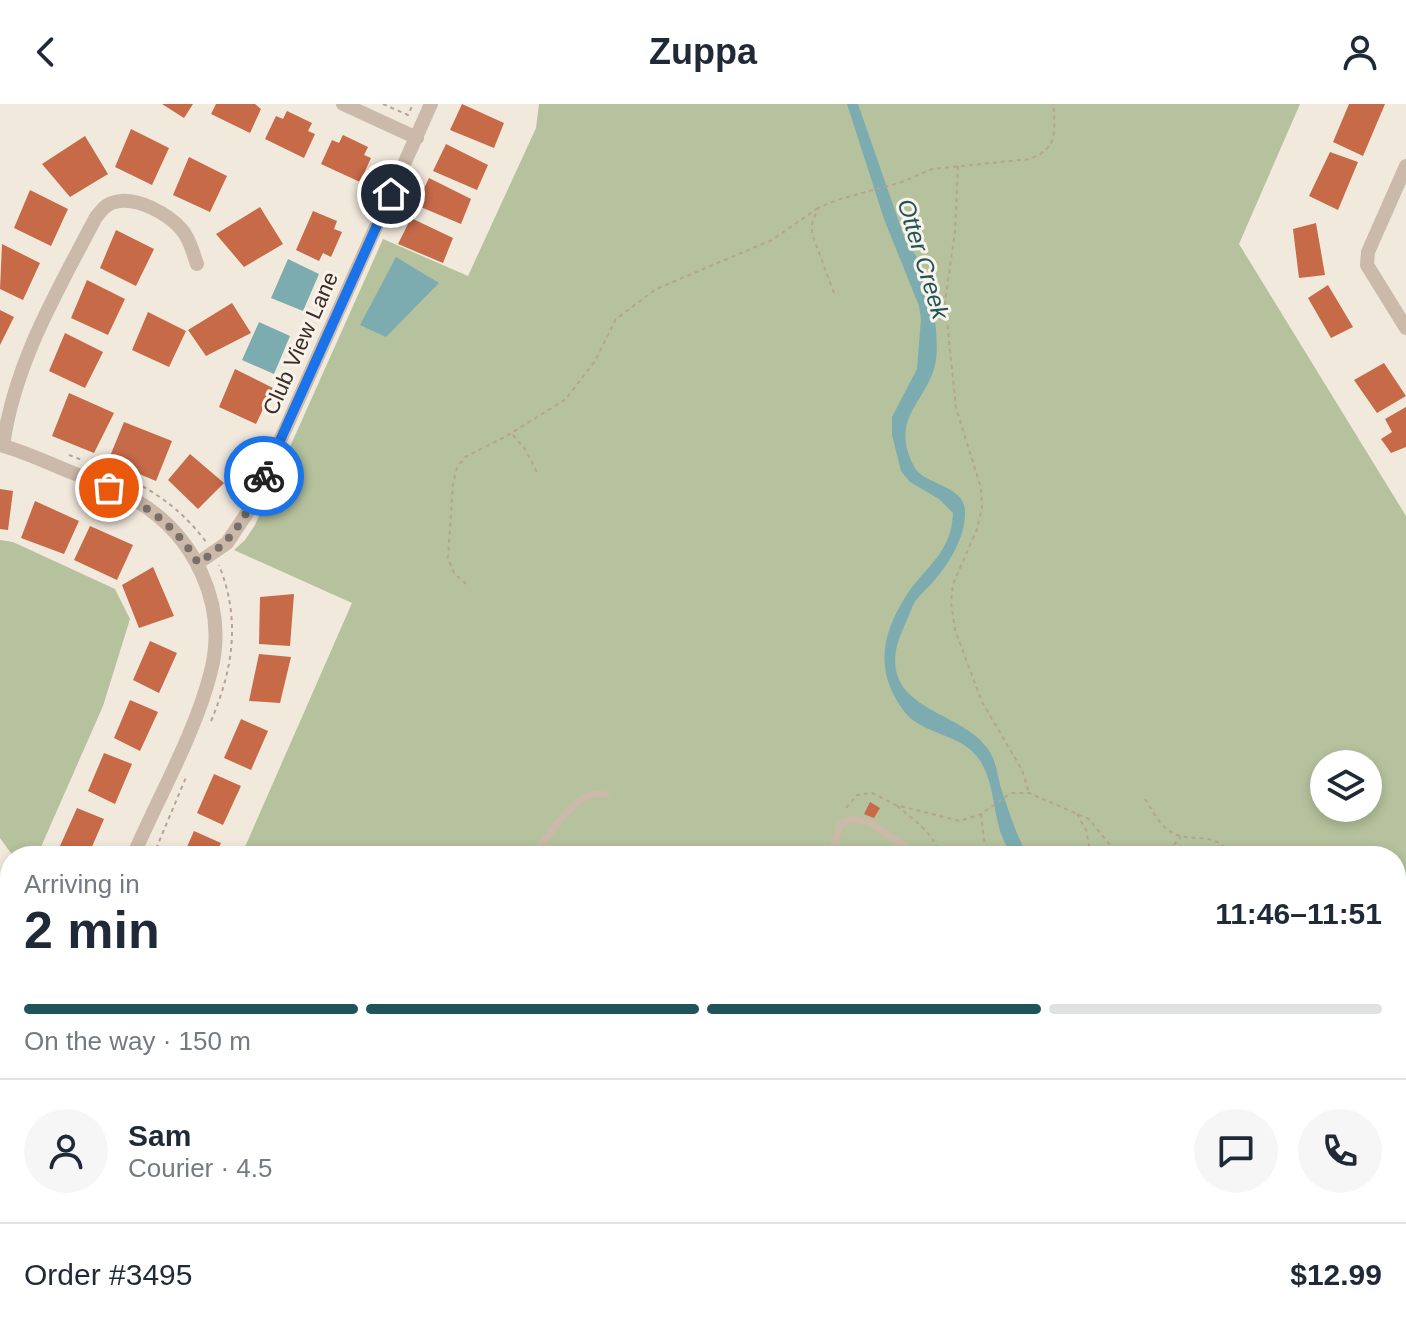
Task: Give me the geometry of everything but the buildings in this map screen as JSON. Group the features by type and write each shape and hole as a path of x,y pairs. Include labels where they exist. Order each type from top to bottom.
{"street":[{"path":"343,104 417,138"},
{"name":"Club View Lane","path":"198,563 227,543 249,510 431,104"},
{"path":"1406,166 1368,252 1367,265 1406,328"},
{"path":"138,846 211,673 215,644 214,617 198,563 184,539 136,500 2,446 15,393 44,316 96,217 105,206 117,201 130,201 171,219 183,231 197,264"}],"lane":[{"path":"542,846 580,800 592,794 606,795"},
{"path":"833,846 844,821 861,819 904,846"}],"path":[{"path":"383,104 408,115 413,104"},
{"path":"466,584 454,573 448,558 453,483 457,468 465,457 512,433 566,399 595,361 616,319 656,289 772,240 818,208 902,182 915,173 1030,159 1043,154 1051,145 1055,133 1054,104"},
{"path":"958,166 955,231 945,302 956,408 976,472 982,508 977,529 953,584 951,602 955,630 982,702 1022,770 1029,793"},
{"path":"818,208 812,234 834,293"},
{"path":"512,433 525,449 538,474"},
{"path":"64,453 93,465"},
{"path":"122,477 162,498 182,515 205,540 227,586 234,645 228,677 206,732"},
{"path":"157,846 189,770"},
{"path":"844,821 848,805 857,795 864,793 953,821 981,814 1011,793 1029,793 1095,823 1112,846"},
{"path":"1145,799 1165,828 1182,836 1220,842 1224,846"},
{"path":"896,805 931,835 938,846"},
{"path":"1077,813 1086,830 1089,846"},
{"path":"981,814 985,846"},
{"path":"1173,846 1182,836"}],"green space":[{"path":"539,104 1300,104 1239,244 1406,516 1406,846 245,846 352,603 234,550 255,525 383,239 468,276 536,128"},
{"path":"0,540 13,542 115,589 130,619 103,706 41,846 6,846 0,838"}],"water":[{"path":"847,104 858,104 906,242 919,260 921,278 935,319 936,360 933,373 909,417 906,441 909,455 923,476 960,497 965,512 960,540 939,575 913,606 897,645 896,670 902,686 914,698 976,736 988,749 1023,846 1006,846 990,783 979,759 962,744 911,718 894,696 888,681 885,653 891,625 906,596 942,550 953,513 939,499 910,482 901,471 892,435 892,417 917,369 921,319 919,306 884,219"},
{"path":"396,257 439,283 386,337 360,325"},
{"path":"288,259 319,274 303,311 271,298"},
{"path":"259,322 290,336 274,374 242,360"}],"way so far":[{"path":"109,488 136,500 161,519 184,539 198,563 227,543 239,528 264,476"}],"route":[{"path":"264,476 391,194"}],"water label":[{"name":"Otter Creek","path":"923,259"}]}
